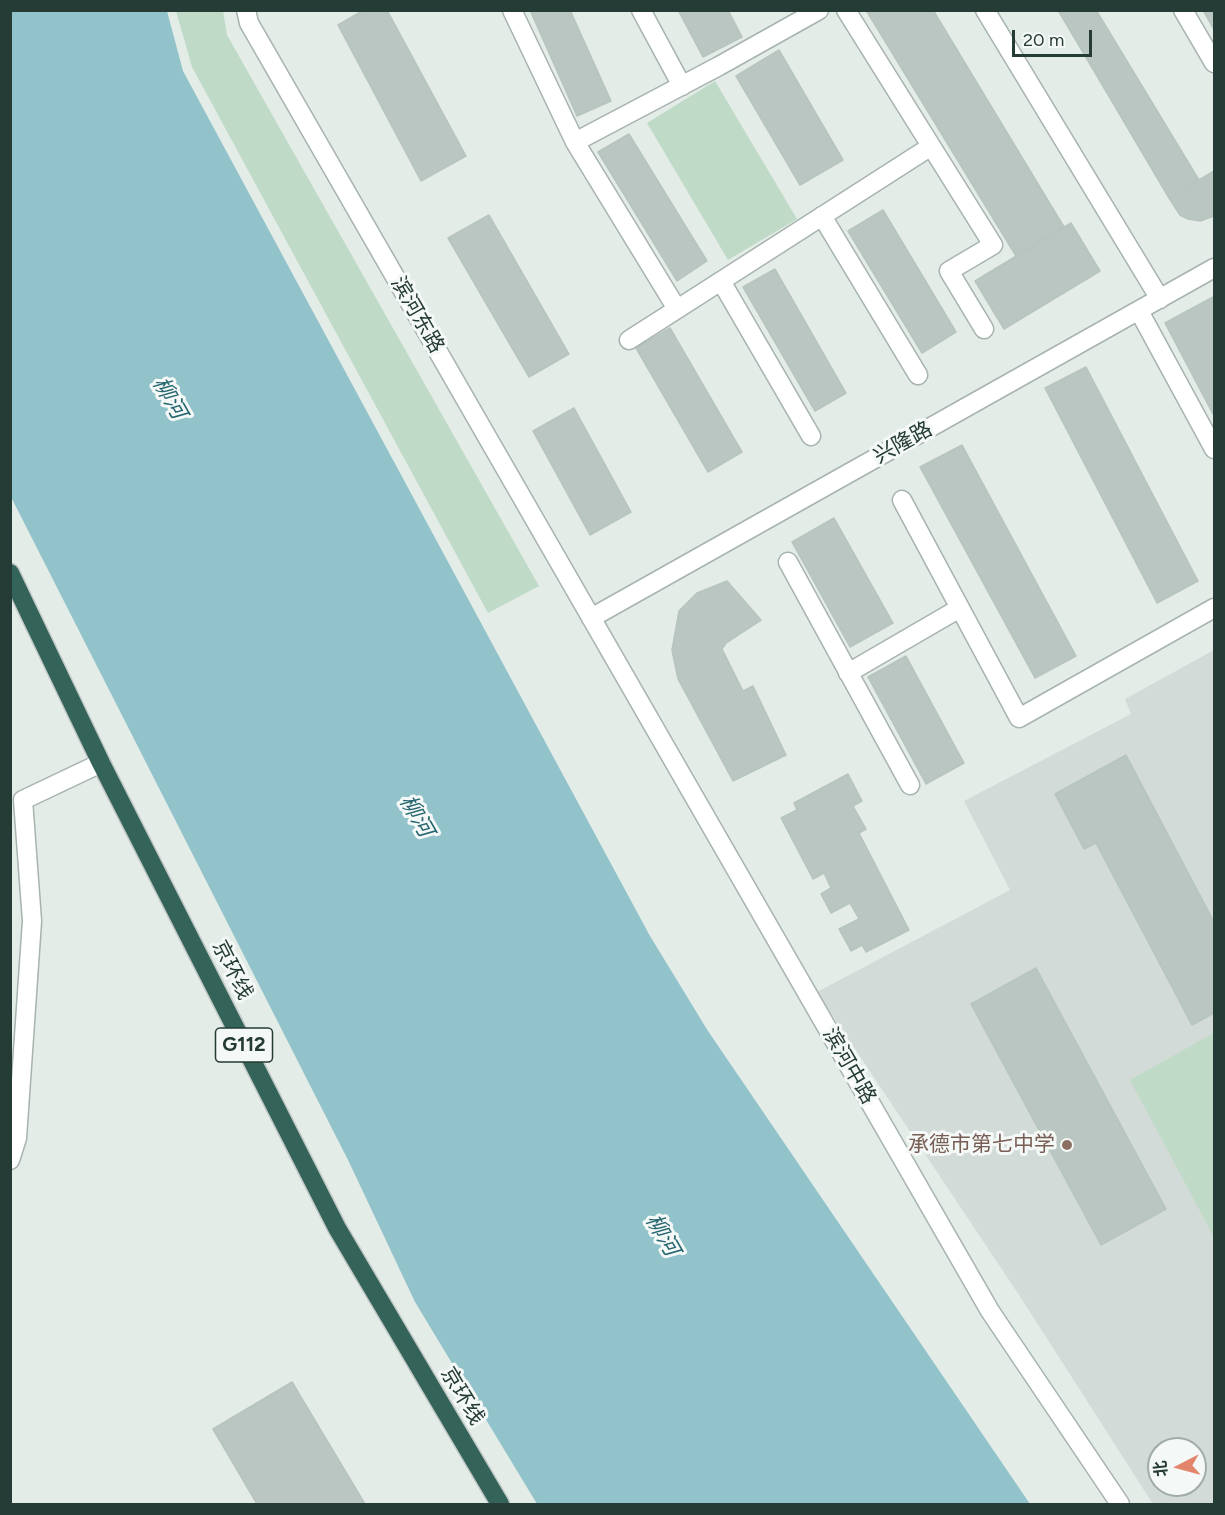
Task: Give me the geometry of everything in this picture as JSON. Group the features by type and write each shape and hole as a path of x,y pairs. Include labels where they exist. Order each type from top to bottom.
{"highway":[{"name":"京环线","path":"10,573 101,763 337,1228 500,1504"}],"street":[{"name":"滨河东路","path":"246,10 249,23 591,618"},
{"path":"512,10 574,142 677,309"},
{"path":"641,10 682,86"},
{"path":"574,142 682,86 819,10"},
{"path":"846,10 993,245 950,271 984,329"},
{"path":"985,10 1160,299"},
{"path":"1183,10 1215,63"},
{"path":"629,340 930,147"},
{"path":"822,216 918,375"},
{"name":"兴隆路","path":"591,618 1215,268"},
{"path":"721,281 811,436"},
{"path":"1139,310 1215,449"},
{"path":"902,500 1019,718 1215,608"},
{"path":"788,562 910,785"},
{"path":"848,673 960,608"},
{"name":"滨河中路","path":"591,618 990,1311 1120,1504"},
{"path":"10,1160 17,1138 32,921 23,800 101,763"}],"shaded area":[{"name":"承德市第七中学","path":"1214,650 1214,1504 1153,1504 1149,1497 1207,1497 1207,1437 1147,1437 1147,1495 1021,1298 817,992 1010,890 964,801 1131,714 1125,699"}],"green space":[{"path":"176,11 223,11 227,35 539,586 488,613 192,67"},
{"path":"715,81 797,219 728,260 647,123"},
{"path":"1214,1033 1214,1237 1130,1080"}],"water":[{"name":"柳河","path":"11,10 167,11 183,71 650,936 708,1031 1030,1504 537,1504 415,1302 349,1162 11,497"}],"building":[{"path":"364,10 387,10 466,156 421,181 338,25"},
{"path":"530,10 570,10 611,101 577,116"},
{"path":"678,10 728,10 742,37 703,57"},
{"path":"866,10 933,10 1064,227 1016,256"},
{"path":"1058,10 1096,10 1199,180 1169,198"},
{"path":"1203,10 1214,10 1214,30"},
{"path":"779,50 843,160 800,185 736,76"},
{"path":"629,134 707,261 677,281 598,152"},
{"path":"1214,171 1214,216 1200,221 1180,215 1169,198"},
{"path":"883,210 956,332 922,353 848,231"},
{"path":"489,215 569,354 529,377 448,238"},
{"path":"1071,223 1100,271 1004,329 975,281"},
{"path":"775,269 846,393 815,411 743,287"},
{"path":"1213,297 1214,300 1214,416 1165,323"},
{"path":"670,328 742,452 708,472 636,348"},
{"path":"1086,367 1198,581 1157,603 1045,388"},
{"path":"574,408 631,512 590,535 533,431"},
{"path":"962,445 1076,656 1035,678 920,467"},
{"path":"834,518 893,623 850,647 792,542"},
{"path":"727,581 761,620 726,643 722,649 743,691 753,686 786,755 733,781 678,679 672,650 679,611 697,593"},
{"path":"906,656 964,763 926,784 868,677"},
{"path":"1126,755 1214,922 1214,1013 1192,1025 1096,843 1084,849 1055,794"},
{"path":"848,774 862,801 853,806 866,829 859,833 909,930 866,952 862,945 851,951 839,929 859,919 850,903 831,913 821,894 831,888 824,873 813,879 781,818 797,810 794,803"},
{"path":"1036,968 1166,1209 1101,1245 971,1004"},
{"path":"292,1382 365,1504 257,1504 213,1429"}],"place":[{"name":"承德市第七中学","path":"1067,1145"}]}
